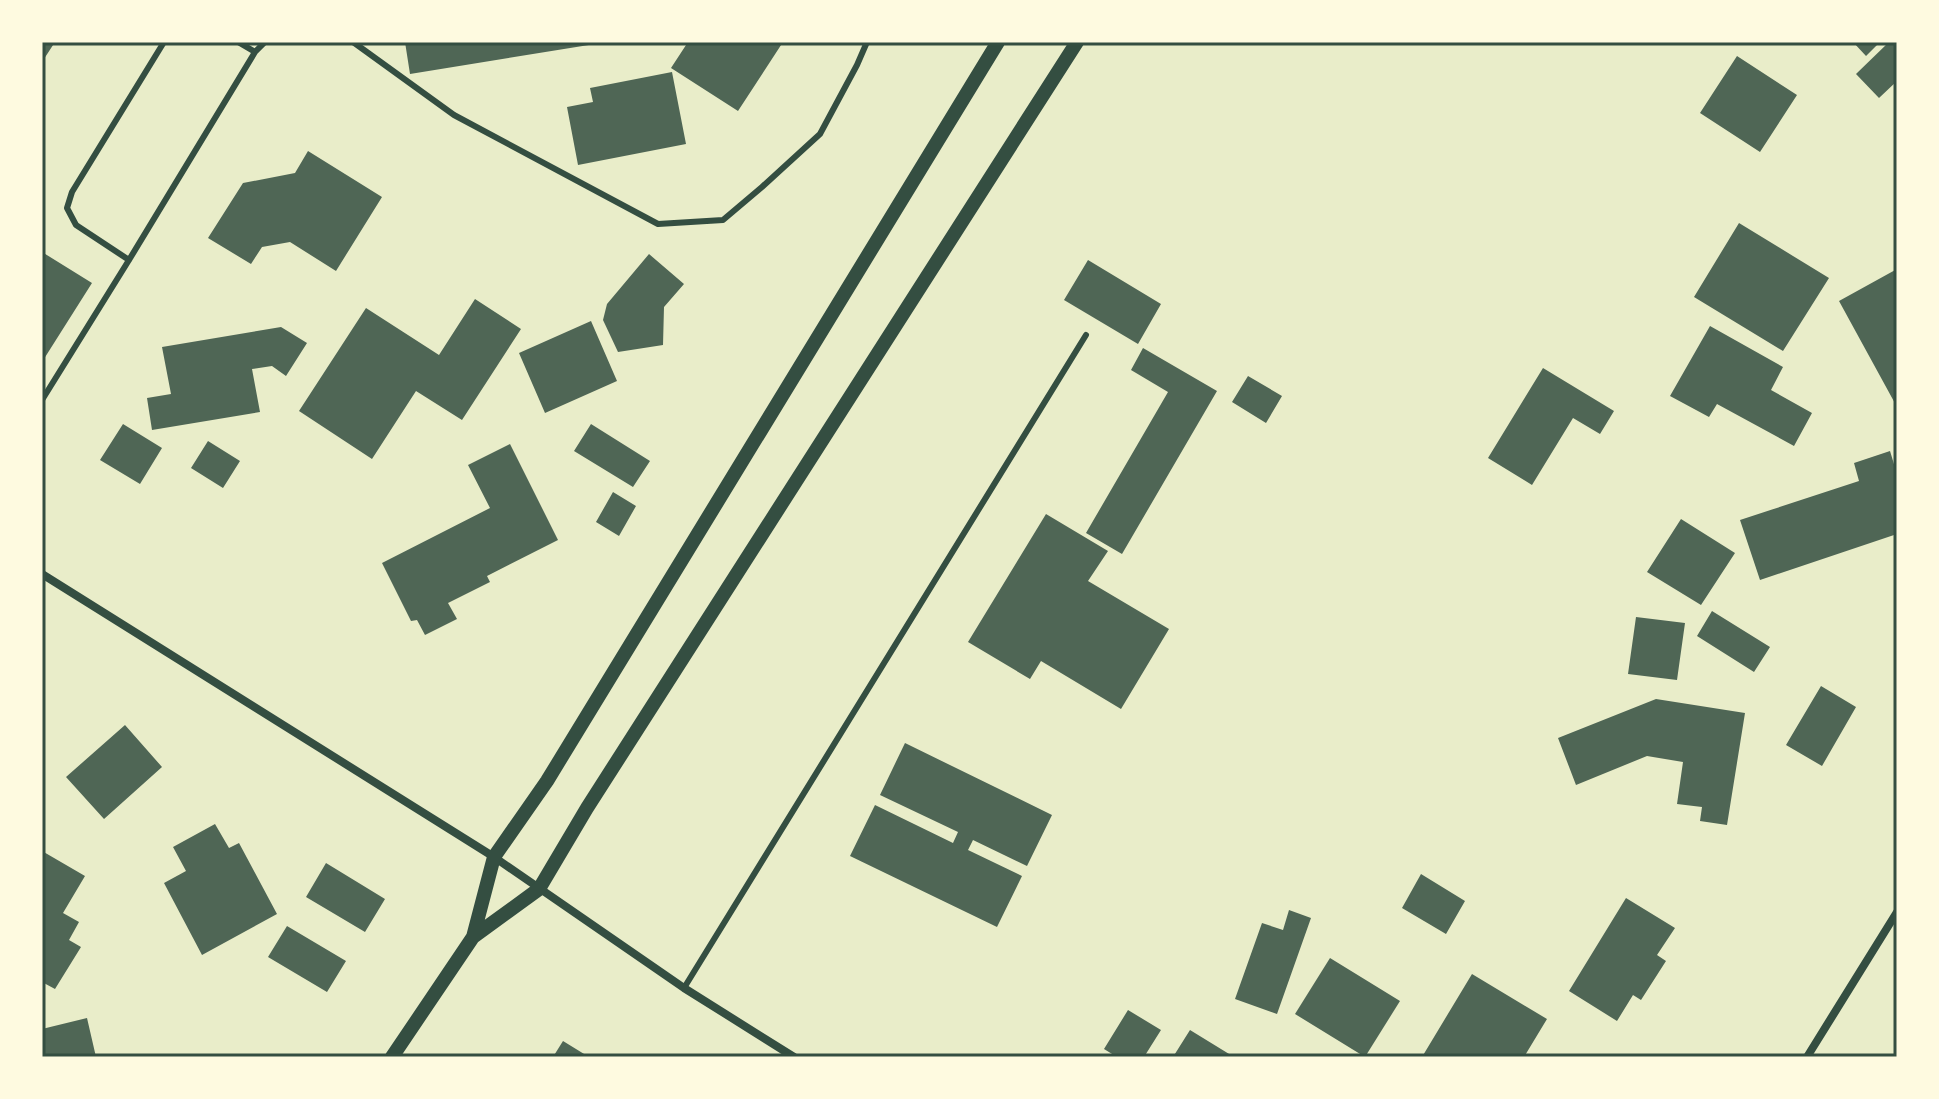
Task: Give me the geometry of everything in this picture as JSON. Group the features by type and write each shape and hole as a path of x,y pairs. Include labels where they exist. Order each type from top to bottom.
{"street":[{"path":"392,1057 473,937 494,857 547,781 998,42"},
{"path":"473,937 539,889 587,808 1077,42"},
{"path":"42,574 494,857 684,988 794,1057"},
{"path":"1807,1057 1897,912"}],"lane":[{"path":"129,260 76,225 67,208 72,192 164,42"},
{"path":"238,42 255,52"},
{"path":"42,400 255,52 265,42"},
{"path":"353,42 454,115 658,224 723,220 762,187 820,134 867,42"},
{"path":"684,988 1086,335"}],"building":[{"path":"42,42 55,42 42,62"},
{"path":"405,42 595,42 595,44 410,74"},
{"path":"688,42 783,42 738,111 671,68"},
{"path":"1853,42 1880,42 1866,56"},
{"path":"1889,42 1897,42 1897,81 1879,98 1856,74"},
{"path":"1737,56 1797,95 1760,152 1700,113"},
{"path":"672,72 686,144 578,165 567,107 593,102 590,88"},
{"path":"308,151 382,197 336,271 290,242 262,247 251,264 208,238 243,183 295,173"},
{"path":"1739,223 1829,278 1783,351 1694,297"},
{"path":"42,252 92,283 42,362"},
{"path":"649,254 684,284 664,307 663,345 618,352 603,320 607,304"},
{"path":"1088,260 1161,304 1138,344 1064,300"},
{"path":"1897,269 1897,407 1839,301"},
{"path":"475,299 521,329 462,420 416,391 372,459 299,411 366,308 439,355"},
{"path":"591,321 617,381 545,413 519,353"},
{"path":"1710,326 1783,367 1771,390 1812,413 1794,446 1717,404 1709,417 1670,396"},
{"path":"281,327 307,343 286,376 272,366 252,369 260,412 152,430 147,398 171,394 162,347"},
{"path":"1143,348 1217,391 1122,554 1086,533 1168,392 1131,370"},
{"path":"1543,368 1614,411 1600,434 1573,418 1532,485 1488,458"},
{"path":"1248,376 1282,396 1266,423 1232,402"},
{"path":"123,424 162,448 140,484 100,460"},
{"path":"591,424 650,461 633,487 574,451"},
{"path":"208,441 240,461 223,488 191,468"},
{"path":"510,444 558,540 487,576 490,582 448,603 457,619 425,635 417,620 411,621 382,563 490,508 468,465"},
{"path":"1890,451 1897,474 1897,534 1760,580 1740,520 1859,481 1854,463"},
{"path":"613,492 636,506 619,536 596,522"},
{"path":"1046,514 1108,551 1088,581 1169,629 1121,709 1041,661 1030,679 968,642"},
{"path":"1681,519 1735,553 1701,605 1647,572"},
{"path":"1712,611 1770,647 1754,672 1697,636"},
{"path":"1636,617 1685,623 1677,680 1628,674"},
{"path":"1821,686 1856,707 1822,766 1786,745"},
{"path":"1656,699 1745,713 1727,825 1700,821 1702,807 1677,804 1683,762 1647,756 1576,785 1558,738"},
{"path":"125,725 162,767 104,819 66,777"},
{"path":"905,743 1052,815 1027,866 973,840 968,850 1022,876 997,927 850,856 875,805 953,843 958,832 880,795"},
{"path":"215,824 229,848 239,843 277,914 202,955 164,883 186,871 173,847"},
{"path":"42,851 85,876 63,913 79,922 69,940 81,947 55,989 42,982"},
{"path":"326,863 385,899 365,932 306,897"},
{"path":"1421,874 1465,901 1446,934 1402,908"},
{"path":"1626,898 1675,928 1657,955 1666,961 1641,1000 1633,995 1617,1021 1569,991"},
{"path":"1289,910 1311,918 1277,1014 1235,999 1262,923 1283,930"},
{"path":"287,926 346,961 327,992 268,957"},
{"path":"1330,958 1400,1001 1365,1057 1295,1014"},
{"path":"1472,974 1547,1019 1524,1057 1422,1057"},
{"path":"1128,1010 1161,1030 1144,1057 1117,1057 1104,1049"},
{"path":"87,1018 96,1057 42,1057 42,1029"},
{"path":"1190,1030 1234,1057 1173,1057"},
{"path":"563,1041 589,1057 553,1057"}]}
